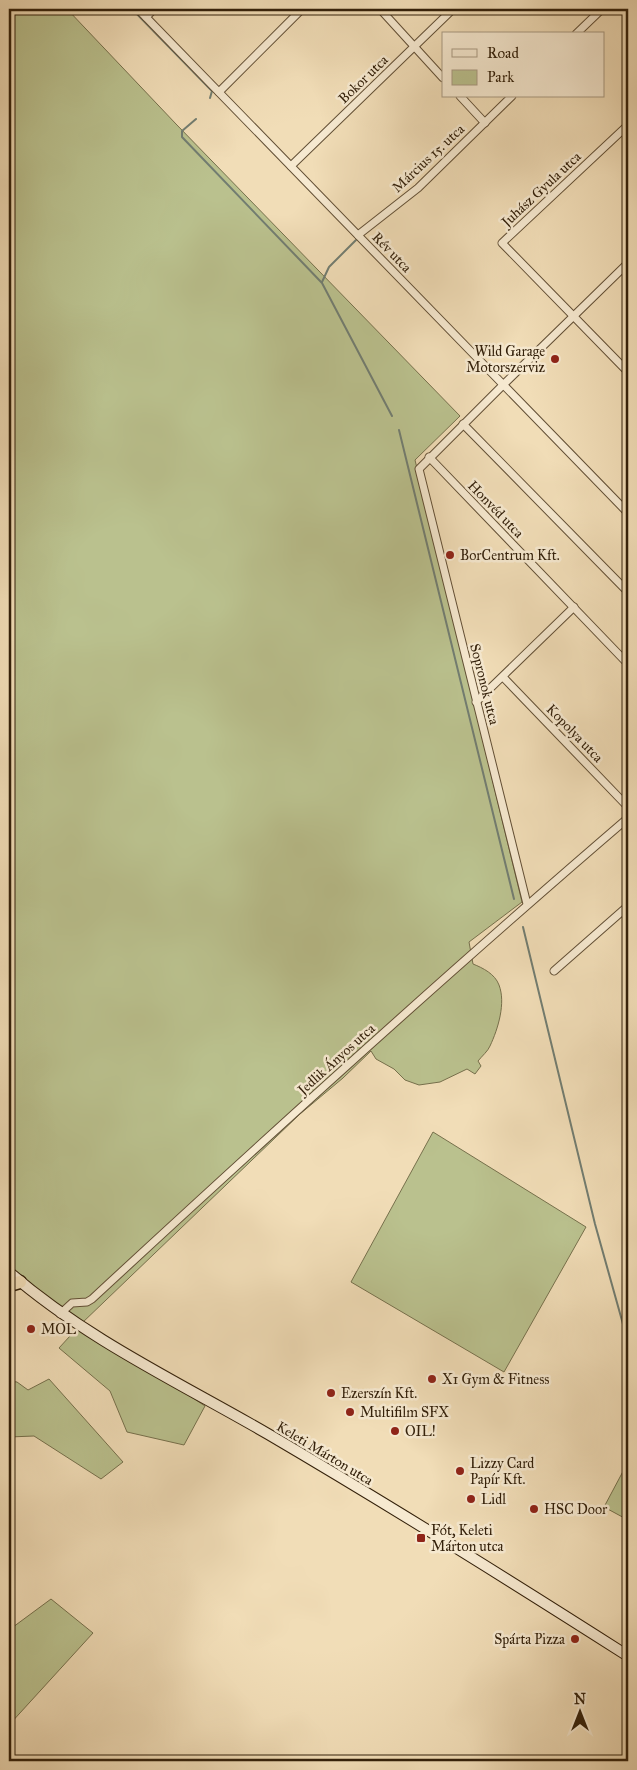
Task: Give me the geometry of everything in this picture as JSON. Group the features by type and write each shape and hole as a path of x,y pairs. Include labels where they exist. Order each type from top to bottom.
{"main road":[{"name":"Keleti Márton utca","path":"9,1272 14,1282 60,1314 293,1449 532,1594 628,1656"}],"street":[{"name":"Rév utca","path":"138,9 628,513"},
{"path":"146,17 154,9"},
{"path":"219,92 302,9"},
{"path":"380,9 442,77"},
{"name":"Bokor utca","path":"291,166 453,9"},
{"path":"578,32 602,9"},
{"path":"462,98 484,123"},
{"name":"Március 15. utca","path":"358,235 418,188 510,98"},
{"name":"Juhász Gyula utca","path":"574,316 502,243 628,125"},
{"path":"429,458 628,263"},
{"path":"574,316 628,372"},
{"path":"463,424 628,592"},
{"name":"Sopronok utca","path":"429,458 419,469 527,904"},
{"name":"Honvéd utca","path":"429,458 628,664"},
{"path":"476,702 574,607"},
{"name":"Kopolya utca","path":"503,677 628,807"},
{"name":"Jedlik Ányos utca","path":"60,1314 72,1304 87,1302 92,1299 527,904 628,818"},
{"path":"554,971 628,906"}],"green space":[{"path":"9,9 67,9 460,416 415,460 522,902 469,942 473,964 495,978 499,985 502,1000 496,1032 489,1048 478,1061 481,1066 475,1074 467,1069 440,1082 419,1085 405,1080 394,1069 376,1059 371,1051 343,1078 300,1114 81,1324 9,1268"},
{"path":"433,1132 586,1227 504,1372 351,1282"},
{"path":"81,1324 205,1406 184,1445 127,1432 110,1391 59,1348"},
{"path":"49,1379 123,1462 101,1479 34,1436 9,1437 9,1381 17,1382 28,1390"},
{"path":"628,1462 628,1520 604,1507"},
{"path":"51,1599 93,1633 9,1725 9,1630"}],"waterway":[{"path":"132,9 212,91 210,98"},
{"path":"196,119 182,131 182,137 322,283 392,416"},
{"path":"322,282 329,267 356,240"},
{"path":"399,430 514,899"},
{"path":"523,927 595,1224 628,1342"}],"place":[{"name":"Wild Garage Motorszerviz","path":"555,359"},
{"name":"BorCentrum Kft.","path":"450,555"},
{"name":"MOL","path":"31,1329"},
{"name":"X1 Gym & Fitness","path":"432,1379"},
{"name":"Ezerszín Kft.","path":"331,1393"},
{"name":"Multifilm SFX","path":"350,1412"},
{"name":"OIL!","path":"395,1431"},
{"name":"Lizzy Card Papír Kft.","path":"460,1471"},
{"name":"Lidl","path":"471,1499"},
{"name":"HSC Door","path":"534,1509"},
{"name":"Fót, Keleti Márton utca","path":"421,1538"},
{"name":"Spárta Pizza","path":"575,1639"}]}
